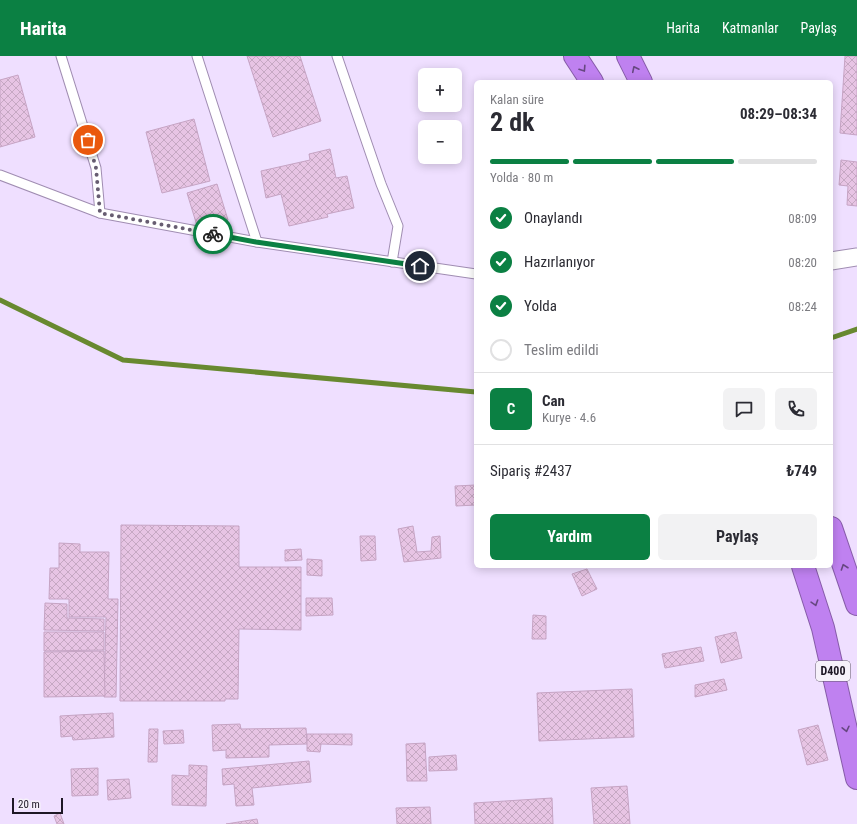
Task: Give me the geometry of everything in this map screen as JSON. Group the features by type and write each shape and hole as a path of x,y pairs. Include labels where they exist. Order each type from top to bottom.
{"highway":[{"path":"575,56 591,80"},
{"path":"628,56 640,80"},
{"path":"833,534 857,604"},
{"name":"D400","path":"804,568 823,628 857,778"}],"street":[{"path":"833,262 857,257"}],"lane":[{"path":"60,56 96,168 100,213"},
{"path":"197,56 256,242"},
{"path":"338,56 381,184 398,226 392,262"},
{"path":"0,175 100,213 256,242 474,274"}],"building":[{"path":"247,56 300,56 321,121 273,137"},
{"path":"845,56 857,56 857,135 840,133"},
{"path":"18,75 35,137 0,147 0,80"},
{"path":"194,119 210,181 162,193 146,132"},
{"path":"330,149 336,178 347,176 354,208 327,214 328,217 289,226 281,194 266,198 261,171 310,160 309,154"},
{"path":"841,160 857,162 857,206 847,205 848,186 839,185"},
{"path":"217,184 228,220 198,229 187,193"},
{"path":"474,485 474,505 456,506 455,486"},
{"path":"121,525 239,526 239,567 301,567 301,630 239,629 238,699 225,699 225,701 120,701"},
{"path":"413,526 417,552 431,551 432,537 440,536 441,558 404,562 398,529"},
{"path":"360,536 375,536 376,560 361,561"},
{"path":"59,543 80,544 80,552 109,552 108,599 118,599 116,697 104,697 106,617 69,617 69,599 49,599 50,568 59,568"},
{"path":"301,549 302,560 285,561 285,550"},
{"path":"307,559 322,560 322,576 307,575"},
{"path":"587,569 597,589 582,596 572,574"},
{"path":"306,598 332,598 333,615 306,616"},
{"path":"45,603 67,604 67,618 104,619 104,631 44,630"},
{"path":"533,615 546,616 546,639 532,639"},
{"path":"44,632 104,632 104,650 44,651"},
{"path":"736,632 742,658 721,663 715,637"},
{"path":"701,647 704,661 665,668 662,654"},
{"path":"104,651 105,696 44,697 44,652"},
{"path":"724,679 727,690 695,697 695,685"},
{"path":"632,689 634,737 539,741 537,693"},
{"path":"113,713 114,737 73,740 72,736 61,737 60,716"},
{"path":"240,724 241,729 306,728 307,744 269,745 269,757 226,758 226,750 213,751 212,725"},
{"path":"818,725 828,760 807,765 798,730"},
{"path":"149,729 158,729 157,762 148,762"},
{"path":"183,730 184,743 164,744 163,731"},
{"path":"307,734 352,734 352,745 321,744 320,752 307,751"},
{"path":"425,743 427,781 407,781 406,744"},
{"path":"456,755 457,770 429,771 429,757"},
{"path":"309,761 311,782 252,788 254,805 236,806 234,784 223,785 222,769"},
{"path":"189,765 207,766 206,806 172,805 172,775 189,776"},
{"path":"98,768 98,795 72,796 71,769"},
{"path":"129,779 131,798 108,800 107,780"},
{"path":"627,786 630,824 594,824 591,788"},
{"path":"552,798 553,824 475,824 474,803"},
{"path":"430,807 431,824 397,824 396,808"},
{"path":"60,813 64,824 57,824 54,816"},
{"path":"257,819 258,824 226,824"}],"waterway":[{"path":"0,300 123,360 474,392"},
{"path":"833,337 857,329"}],"way so far":[{"path":"88,140 96,168 100,213 213,234"}],"route":[{"path":"213,234 256,242 420,266"}]}
